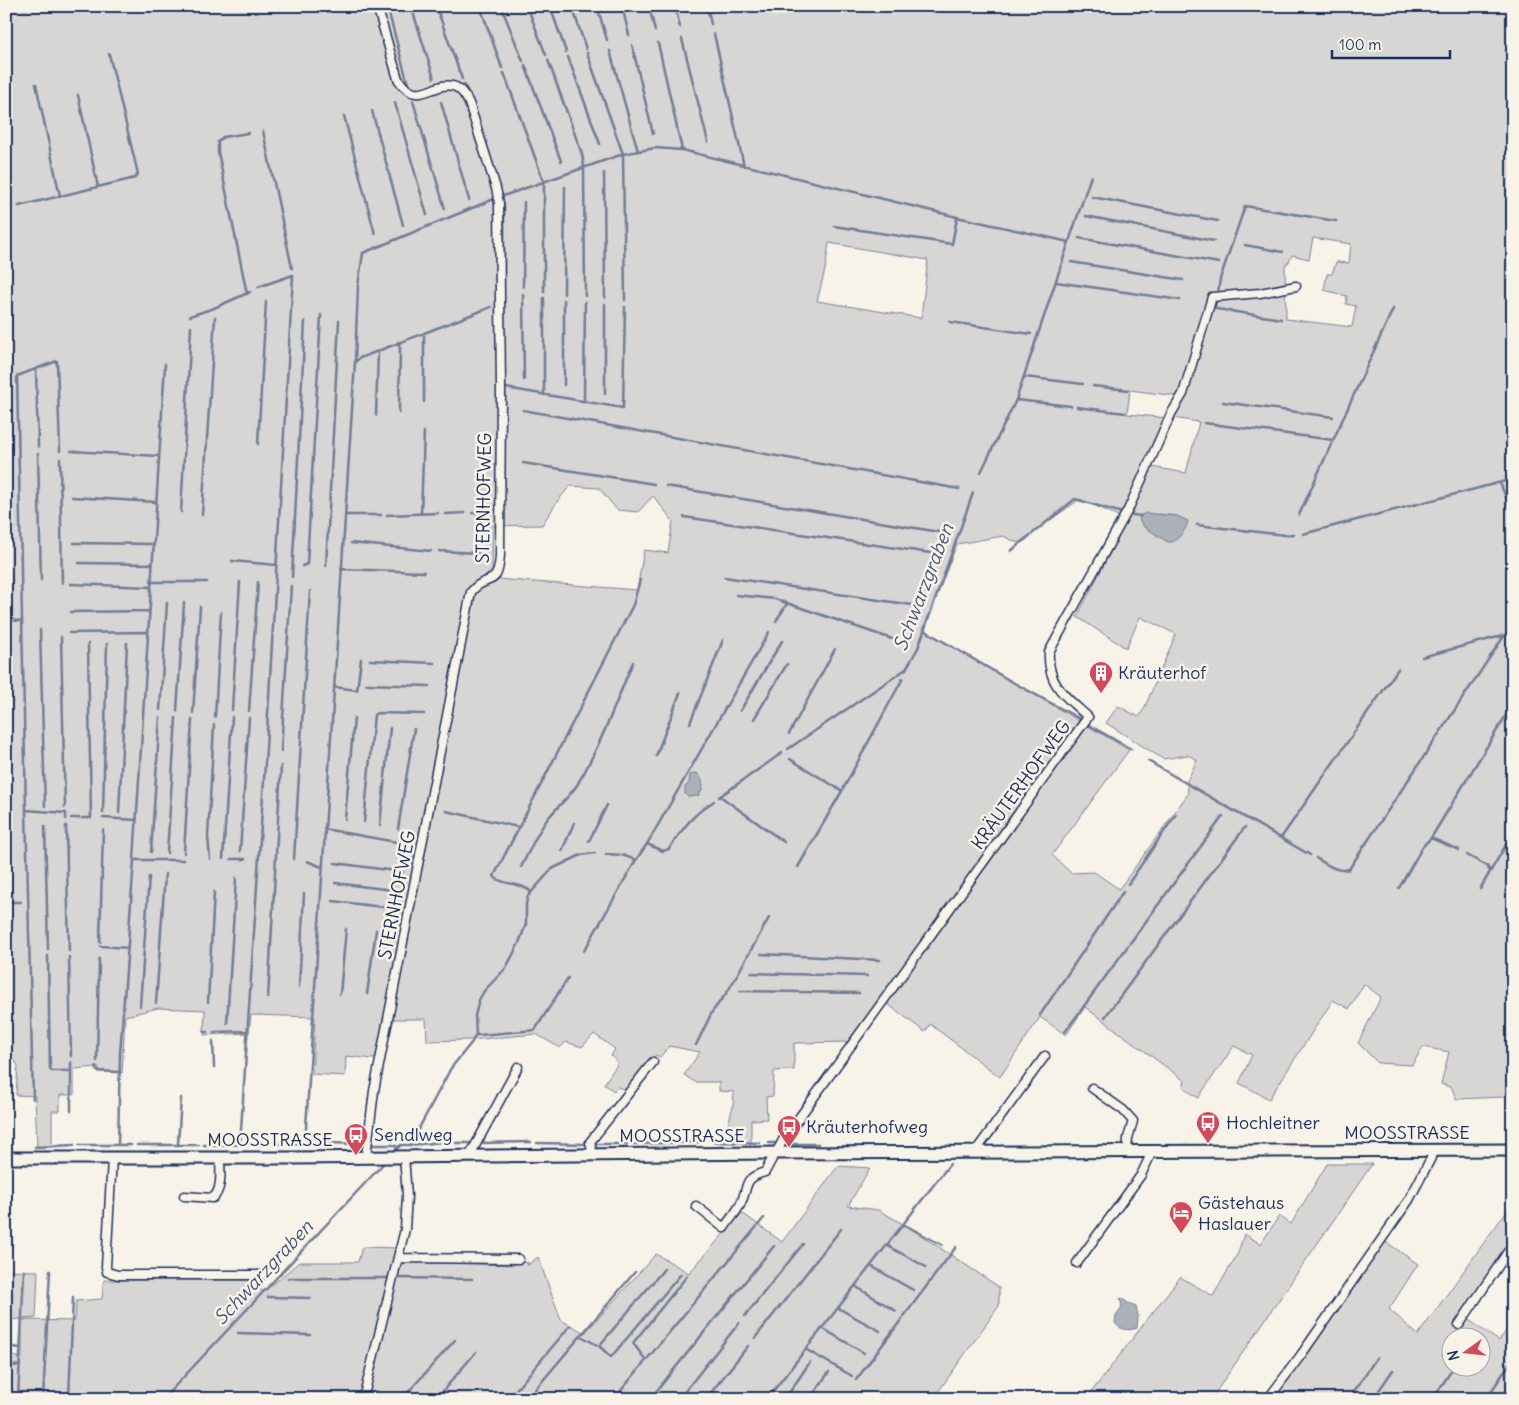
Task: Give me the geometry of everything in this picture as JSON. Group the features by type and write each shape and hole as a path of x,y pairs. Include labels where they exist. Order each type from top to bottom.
{"street":[{"name":"STERNHOFWEG","path":"366,1156 374,1091 472,592 477,585 494,578 498,572 500,555 499,203 496,188 469,103 463,93 456,87 444,86 425,92 413,93 404,89 398,79 377,6"},
{"name":"KRÄUTERHOFWEG","path":"774,1153 1088,717 1061,692 1054,682 1048,665 1049,652 1128,510 1171,414 1183,394 1212,297 1260,293 1296,286"},
{"path":"975,1152 1045,1056"},
{"name":"MOOSSTRASSE","path":"593,1155 590,1142 653,1062"},
{"path":"470,1156 518,1067"},
{"path":"1092,1088 1123,1110 1133,1121 1128,1138 1127,1152"},
{"name":"MOOSSTRASSE","path":"6,1158 1513,1150"},
{"path":"1268,1399 1409,1200 1431,1158 1432,1151"},
{"path":"1077,1263 1141,1175 1152,1152"},
{"path":"696,1206 724,1228 740,1204 748,1181 753,1175 765,1172 774,1153"},
{"path":"363,1399 406,1229 407,1196 404,1156"},
{"path":"112,1158 107,1272 118,1275 262,1275"},
{"path":"184,1196 213,1198 217,1194 220,1158"},
{"path":"1459,1325 1513,1244"},
{"path":"398,1258 519,1259"}],"shaded area":[{"path":"6,6 1513,6 1513,1084 1505,1097 1456,1099 1452,1088 1441,1084 1449,1052 1423,1047 1412,1065 1378,1063 1358,1043 1381,997 1364,984 1349,1009 1333,1000 1269,1099 1239,1083 1252,1055 1234,1046 1198,1098 1183,1087 1185,1081 1085,1007 1066,1035 1040,1017 1000,1077 930,1024 925,1032 881,999 850,1042 794,1043 794,1070 774,1071 773,1096 766,1097 767,1119 751,1120 751,1142 732,1141 732,1134 727,1129 733,1106 734,1092 719,1091 719,1082 695,1082 684,1075 700,1052 669,1046 660,1057 656,1055 626,1090 617,1087 614,1091 604,1084 618,1063 611,1056 615,1049 594,1034 582,1047 566,1042 560,1048 536,1034 470,1040 427,1041 426,1019 394,1019 383,1060 346,1056 345,1076 312,1074 315,1017 251,1015 249,1033 204,1035 205,1010 158,1008 125,1016 122,1073 99,1072 99,1067 74,1069 74,1095 60,1095 60,1111 52,1111 52,1147 37,1147 35,1096 16,1095 18,1065 10,1056 6,1056","holes":["1313,238 1351,244 1349,263 1336,262 1332,274 1327,274 1324,290 1347,296 1346,304 1356,306 1352,327 1286,319 1285,265 1289,262 1292,255 1309,259","829,243 928,260 921,318 817,301 825,270","1130,390 1183,397 1173,418 1199,422 1186,473 1146,466 1168,418 1127,414","570,486 599,488 617,510 638,512 653,496 673,521 668,553 644,550 637,590 484,578 492,570 493,526 542,525","1080,499 1127,520 1077,617 1126,648 1140,617 1176,634 1139,717 1118,706 1106,723 1163,759 1188,755 1197,760 1187,781 1188,794 1119,889 1094,872 1071,873 1052,855 1129,750 923,629 957,544 1003,536 1018,543","1159,514 1177,516 1187,521 1181,534 1168,542 1157,535"]},
{"path":"1145,513 1177,516 1188,521 1186,528 1180,536 1172,542 1168,542 1144,527 1139,519"},
{"path":"697,773 702,782 702,790 698,796 688,797 685,794 685,787 689,783 690,775"},
{"path":"1327,1164 1372,1164 1211,1399 1086,1399 1180,1277 1213,1296 1238,1253 1244,1234 1261,1244 1279,1216 1291,1224"},
{"path":"838,1166 870,1168 848,1206 878,1210 907,1226 999,1287 999,1306 933,1399 6,1399 6,1321 9,1320 7,1355 22,1358 22,1320 75,1321 76,1301 102,1299 104,1280 248,1280 264,1292 299,1262 358,1262 362,1247 399,1248 394,1261 402,1262 515,1265 518,1261 529,1263 528,1265 538,1257 561,1320 585,1333 656,1254 689,1273 742,1213 782,1242"},
{"path":"1513,1202 1513,1240 1463,1316 1480,1328 1442,1328 1442,1378 1492,1378 1492,1336 1499,1341 1513,1321 1513,1399 1273,1399 1383,1240 1418,1264 1389,1309 1418,1335"},
{"path":"6,1270 38,1271 36,1318 6,1320"},
{"path":"1122,1298 1136,1306 1138,1316 1137,1328 1125,1329 1115,1323 1116,1316 1121,1308 1120,1299"}],"waterway":[{"path":"387,6 408,84"},
{"path":"411,6 434,78"},
{"path":"436,6 462,79"},
{"path":"480,6 502,68"},
{"path":"501,6 523,61"},
{"path":"527,6 546,55"},
{"path":"550,6 566,52"},
{"path":"572,6 586,49"},
{"path":"597,6 607,40"},
{"path":"622,6 629,35"},
{"path":"649,6 655,31"},
{"path":"675,6 680,27"},
{"path":"707,6 711,24"},
{"path":"714,34 744,166"},
{"path":"682,39 708,142"},
{"path":"658,43 682,150"},
{"path":"632,45 653,134"},
{"path":"610,51 638,151"},
{"path":"587,53 623,154 625,300"},
{"path":"19,206 135,178 138,174 109,54"},
{"path":"568,57 600,144"},
{"path":"548,60 582,154 584,167 585,296"},
{"path":"525,65 561,161"},
{"path":"504,73 544,182 544,292"},
{"path":"36,84 60,196"},
{"path":"464,84 472,101"},
{"path":"78,95 98,187"},
{"path":"462,98 468,111"},
{"path":"413,101 445,209"},
{"path":"441,102 469,200"},
{"path":"395,103 427,215"},
{"path":"372,111 403,225"},
{"path":"344,116 375,234"},
{"path":"263,131 292,268"},
{"path":"247,294 218,152 218,142 223,137 248,133"},
{"path":"486,144 504,205 504,278"},
{"path":"503,196 623,154 655,148 682,150 957,217 1069,242"},
{"path":"604,173 605,298"},
{"path":"981,472 1016,400 1091,176"},
{"path":"564,294 565,187"},
{"path":"305,1143 355,362 358,286 363,253 494,199 494,192"},
{"path":"1092,197 1218,221"},
{"path":"523,287 524,202"},
{"path":"1218,292 1220,279 1245,206 1336,221"},
{"path":"1086,216 1214,241"},
{"path":"834,226 952,244 957,218"},
{"path":"1079,238 1219,263"},
{"path":"1245,245 1283,252"},
{"path":"1071,262 1183,280"},
{"path":"240,1145 266,749 293,275 258,287"},
{"path":"1056,282 1180,300"},
{"path":"190,316 250,292"},
{"path":"523,294 524,380"},
{"path":"544,298 544,394"},
{"path":"6,300 8,309"},
{"path":"564,300 564,385"},
{"path":"258,444 266,302"},
{"path":"584,400 585,302"},
{"path":"1216,302 1215,307 1217,309 1281,319"},
{"path":"605,304 605,394"},
{"path":"356,361 491,307"},
{"path":"504,385 506,388 623,408 625,307"},
{"path":"1299,515 1393,309"},
{"path":"302,566 307,564 321,315"},
{"path":"202,515 215,317"},
{"path":"292,577 305,321"},
{"path":"326,566 339,321"},
{"path":"950,322 1031,334"},
{"path":"181,512 191,327"},
{"path":"424,333 424,402"},
{"path":"398,342 400,348 399,412"},
{"path":"376,415 378,351"},
{"path":"60,451 57,361 17,376 26,810 66,813 66,819"},
{"path":"118,1145 120,1054 165,364"},
{"path":"36,369 38,447"},
{"path":"1025,377 1083,384"},
{"path":"1093,386 1129,390"},
{"path":"1016,400 1071,406"},
{"path":"1223,402 1333,417"},
{"path":"1077,407 1125,413"},
{"path":"523,410 959,489"},
{"path":"1204,423 1333,440"},
{"path":"421,514 424,432"},
{"path":"71,451 159,456"},
{"path":"38,454 41,580"},
{"path":"60,459 62,583"},
{"path":"523,463 654,484"},
{"path":"1303,534 1513,479"},
{"path":"1500,483 1513,514"},
{"path":"666,486 945,533"},
{"name":"Schwarzgraben","path":"788,749 906,669 918,648 973,493"},
{"path":"72,497 156,502"},
{"path":"1011,551 1075,499 1122,513"},
{"path":"387,515 438,513"},
{"path":"445,514 465,513"},
{"path":"472,513 480,513"},
{"path":"345,515 381,515"},
{"path":"1132,515 1141,516"},
{"path":"684,517 937,554"},
{"path":"1197,525 1285,535 1293,534"},
{"path":"74,543 154,544"},
{"path":"351,543 431,551"},
{"path":"439,551 478,553"},
{"path":"232,561 277,565"},
{"path":"79,563 152,564"},
{"path":"341,569 424,572"},
{"path":"724,577 919,606"},
{"path":"531,892 522,887 501,881 494,876 633,605 640,580"},
{"path":"151,582 207,582"},
{"path":"232,710 240,582"},
{"path":"249,711 258,582"},
{"path":"71,584 151,587"},
{"path":"281,751 291,586"},
{"path":"294,859 310,591"},
{"path":"736,595 775,599 898,641"},
{"path":"160,710 167,603"},
{"path":"177,711 184,603"},
{"path":"776,621 787,604"},
{"path":"193,713 200,607"},
{"path":"71,612 149,611"},
{"path":"215,717 221,612"},
{"path":"6,620 22,621"},
{"path":"40,630 45,806"},
{"path":"924,630 1080,719"},
{"path":"69,633 147,632"},
{"path":"647,844 769,632"},
{"path":"1422,657 1513,633"},
{"path":"1316,858 1336,869 1349,869 1504,636"},
{"path":"61,637 65,807"},
{"path":"690,723 723,640"},
{"path":"740,711 782,641"},
{"path":"119,813 127,643"},
{"path":"82,818 91,818 88,644"},
{"path":"103,813 107,644"},
{"path":"789,734 835,649"},
{"path":"334,687 357,690 361,659"},
{"path":"370,660 434,663"},
{"path":"521,867 545,823 577,785 593,755 633,662"},
{"path":"754,719 787,664"},
{"path":"1281,838 1398,669"},
{"path":"798,867 842,791 903,678"},
{"path":"366,684 429,686"},
{"path":"656,756 680,693"},
{"path":"1399,888 1423,846 1431,838 1513,704"},
{"path":"364,822 374,715 377,713 424,714"},
{"path":"151,852 160,717"},
{"path":"223,859 232,717"},
{"path":"167,853 176,718"},
{"path":"240,851 249,718"},
{"path":"345,819 354,718"},
{"path":"184,853 192,720"},
{"path":"1087,724 1131,749"},
{"path":"210,859 208,837 214,725"},
{"path":"380,825 390,728"},
{"path":"398,829 414,729"},
{"name":"Schwarzgraben","path":"719,797 782,753"},
{"path":"790,759 842,791"},
{"path":"1148,761 1310,855"},
{"path":"7,764 10,900 12,902 21,902"},
{"path":"268,998 281,766"},
{"path":"720,796 784,842"},
{"name":"Schwarzgraben","path":"606,854 622,855 636,860 647,844 663,851 669,849 688,822 714,801"},
{"path":"589,841 607,805"},
{"path":"26,810 33,1099"},
{"path":"446,811 518,827"},
{"path":"1128,884 1176,814"},
{"path":"1065,1032 1223,816"},
{"path":"71,818 79,818"},
{"path":"103,818 136,820"},
{"path":"562,851 574,823"},
{"path":"45,826 48,949"},
{"path":"66,826 69,951"},
{"path":"1105,1017 1245,827"},
{"path":"324,829 396,842"},
{"path":"100,942 103,830"},
{"path":"1480,889 1513,833"},
{"path":"1431,838 1459,850"},
{"name":"Schwarzgraben","path":"395,1150 401,1145 410,1145 451,1068 472,1042 476,1034 475,1016 479,1000 484,991 506,968 519,943 526,924 528,896 552,869 581,855 595,853"},
{"path":"1467,855 1487,866 1490,871"},
{"path":"231,859 245,859"},
{"path":"134,860 183,860"},
{"path":"584,951 636,860"},
{"path":"307,861 322,867"},
{"path":"335,863 403,872"},
{"path":"156,1003 165,874"},
{"path":"140,1006 149,877"},
{"path":"227,1023 236,878"},
{"path":"335,883 401,891"},
{"path":"208,1002 214,892"},
{"path":"1040,1015 1123,892"},
{"path":"299,987 304,894"},
{"path":"333,901 399,909"},
{"path":"696,1045 712,1012 728,991 769,918"},
{"path":"340,994 346,929"},
{"path":"367,994 376,930"},
{"path":"100,946 128,948"},
{"path":"761,954 880,960"},
{"path":"48,956 50,1069 52,1071 71,1071"},
{"path":"69,957 71,1056"},
{"path":"97,1061 99,959"},
{"path":"751,973 867,976"},
{"path":"476,1034 535,1030 568,978"},
{"path":"740,991 859,993"},
{"path":"214,1032 247,1031"},
{"path":"213,1041 214,1067"},
{"path":"71,1062 71,1111"},
{"path":"96,1067 97,1071 119,1072"},
{"path":"178,1144 181,1098"},
{"path":"480,1143 531,1142"},
{"path":"633,1144 701,1142"},
{"path":"713,1142 759,1143"},
{"path":"275,1144 306,1143"},
{"path":"326,1143 364,1144"},
{"path":"410,1145 450,1143"},
{"path":"456,1143 471,1143"},
{"path":"537,1143 585,1144"},
{"path":"769,1143 777,1143"},
{"path":"214,1145 270,1144"},
{"path":"593,1144 627,1144"},
{"path":"785,1144 818,1144"},
{"path":"35,1147 74,1145"},
{"path":"79,1145 131,1145"},
{"path":"137,1145 199,1145"},
{"path":"204,1145 209,1145"},
{"path":"371,1145 394,1145 398,1147"},
{"name":"Schwarzgraben","path":"163,1399 383,1164"},
{"path":"767,1399 950,1164"},
{"path":"614,1399 764,1218"},
{"path":"903,1224 942,1245"},
{"path":"755,1338 841,1229"},
{"path":"745,1316 803,1244"},
{"path":"886,1245 926,1267"},
{"path":"650,1399 774,1246"},
{"path":"856,1380 956,1247"},
{"path":"871,1266 913,1290"},
{"path":"581,1336 599,1346 664,1269"},
{"path":"18,1399 24,1271"},
{"path":"43,1399 50,1271"},
{"path":"527,1399 635,1272"},
{"path":"599,1346 611,1357 681,1274"},
{"path":"645,1359 633,1343 687,1276"},
{"path":"288,1278 388,1278"},
{"path":"395,1278 472,1279"},
{"path":"855,1286 896,1311"},
{"path":"69,1399 73,1297"},
{"path":"268,1297 311,1298"},
{"path":"838,1308 880,1331"},
{"path":"679,1399 739,1323"},
{"path":"508,1399 570,1326"},
{"path":"822,1328 864,1353"},
{"path":"238,1333 310,1335"},
{"path":"402,1399 455,1340"},
{"path":"6,1346 20,1348"},
{"path":"706,1399 748,1346"},
{"path":"805,1349 852,1376"},
{"path":"436,1399 476,1352"},
{"path":"1349,1399 1377,1357"},
{"path":"1486,1399 1513,1359"},
{"path":"785,1399 810,1362"},
{"path":"6,1365 20,1366"},
{"path":"1373,1399 1393,1370"},
{"path":"810,1399 829,1372"},
{"path":"1433,1399 1447,1378"},
{"path":"1052,1399 1054,1395"}],"place":[{"name":"Kräuterhof","path":"1101,694"},
{"name":"Hochleitner","path":"1208,1144"},
{"name":"Kräuterhofweg","path":"789,1148"},
{"name":"Sendlweg","path":"356,1156"},
{"name":"Gästehaus Haslauer","path":"1181,1234"}]}
